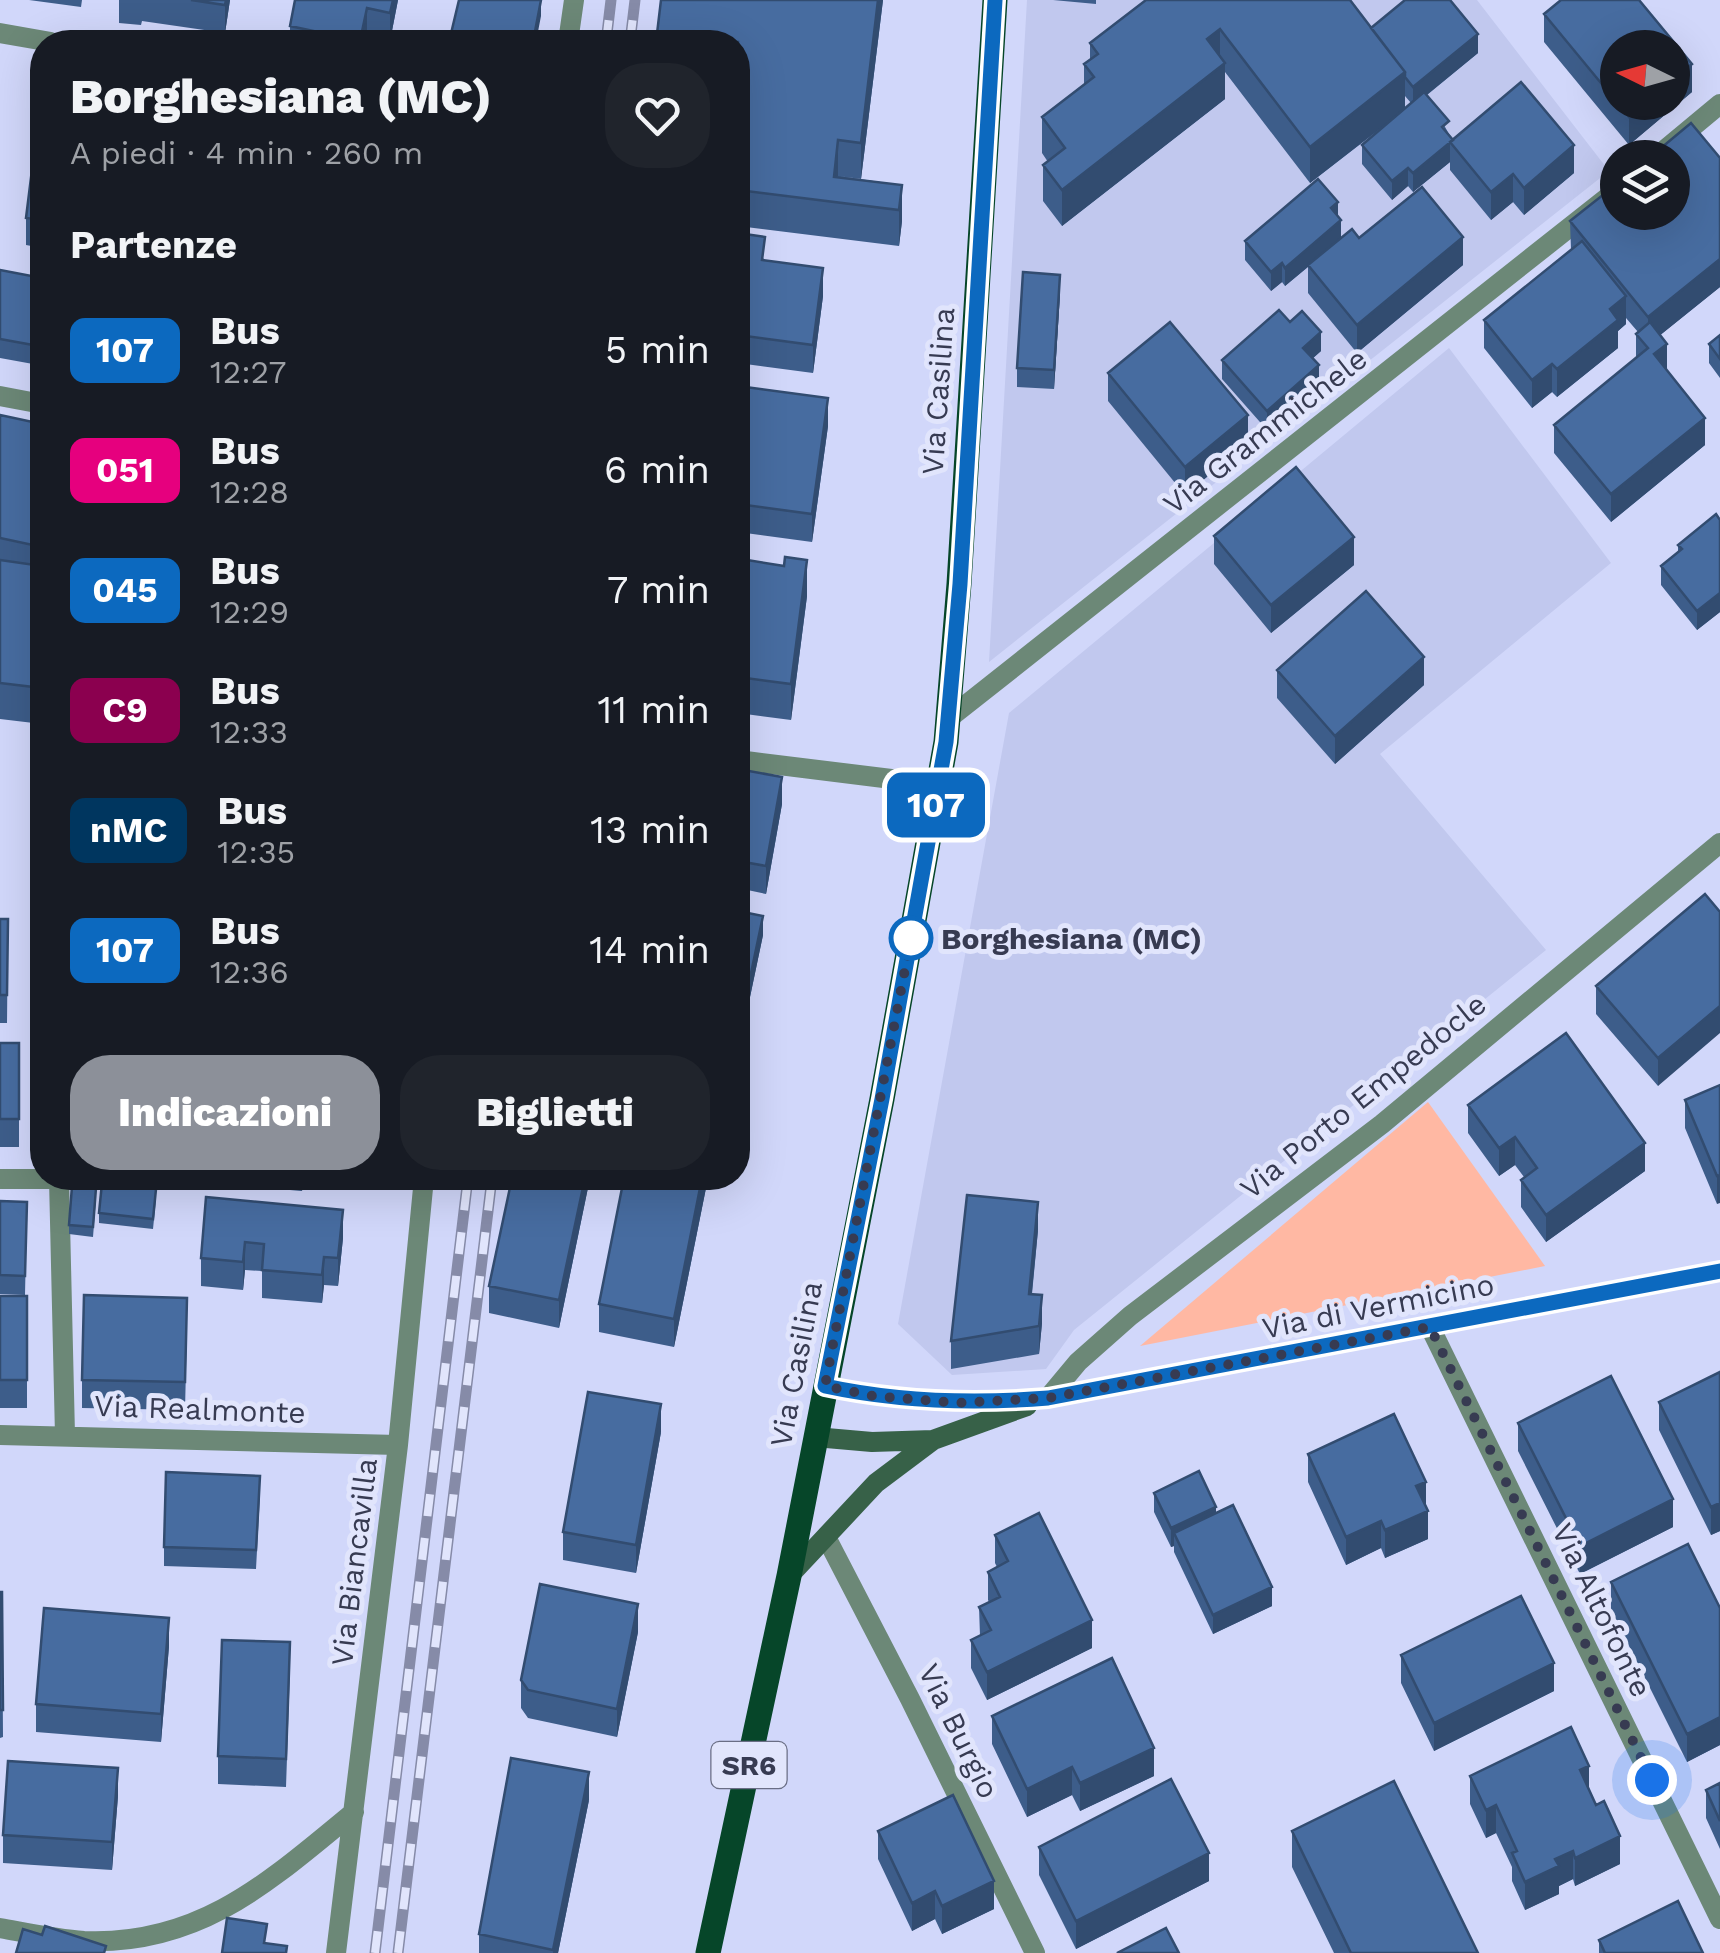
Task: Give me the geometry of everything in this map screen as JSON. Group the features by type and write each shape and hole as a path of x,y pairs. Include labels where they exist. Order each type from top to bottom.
{"main road":[{"name":"Via Casilina","path":"708,1953 789,1576 940,785 948,719 995,0"},
{"name":"Via di Vermicino","path":"825,1386 873,1396 958,1403 1048,1398 1720,1271"},
{"name":"Via di Vermicino","path":"789,1576 876,1483 933,1440 1048,1398"},
{"name":"Via di Vermicino","path":"815,1437 872,1442 933,1440"}],"street":[{"path":"570,30 574,0"},
{"path":"0,33 30,38"},
{"path":"1677,140 1720,104"},
{"name":"Via Grammichele","path":"948,719 1600,202"},
{"path":"0,396 30,402"},
{"path":"750,761 940,785"},
{"name":"Via Porto Empedocle","path":"1048,1398 1078,1362 1130,1316 1382,1124 1720,843"},
{"path":"0,1179 30,1178"},
{"path":"59,1190 65,1435"},
{"name":"Via Biancavilla","path":"336,1953 398,1444 423,1190"},
{"name":"Via Altofonte","path":"1430,1327 1720,1919"},
{"name":"Via Realmonte","path":"0,1435 398,1444"},
{"name":"Via Burgio","path":"826,1537 1034,1953"},
{"path":"0,1928 72,1940 113,1941 193,1925 261,1887 354,1812"}],"shaded area":[{"path":"1027,0 1477,0 1600,159 1600,178 989,662"},
{"path":"1449,348 1611,563 1380,754 1546,950 1074,1330 1046,1369 952,1375 898,1324 1009,713"},
{"path":"1428,1102 1545,1266 1140,1346"}],"building":[{"path":"191,0 226,0 225,5"},
{"path":"295,0 393,0 390,13 367,8 362,30 290,26"},
{"path":"459,0 541,0 535,30 452,30"},
{"path":"661,0 878,0 861,143 838,140 834,177 902,185 899,210 750,191 750,30 657,30"},
{"path":"1146,0 1350,0 1405,72 1310,147 1220,29 1207,39 1225,63 1062,190 1043,165 1065,148 1042,117 1094,77 1084,64 1098,54 1090,43"},
{"path":"1405,0 1450,0 1478,34 1413,87 1371,28"},
{"path":"1561,0 1639,0 1664,30 1600,30 1600,82 1544,14"},
{"path":"1521,82 1574,145 1524,188 1513,174 1491,192 1450,142"},
{"path":"1424,92 1449,121 1442,127 1453,140 1413,173 1408,168 1392,181 1362,145"},
{"path":"1691,123 1720,158 1720,259 1648,317 1570,221 1600,197 1600,230 1690,230 1690,140 1671,140"},
{"path":"1318,179 1338,202 1331,208 1341,220 1285,268 1282,263 1271,272 1245,241"},
{"path":"30,186 30,218 26,218"},
{"path":"1422,187 1463,237 1357,325 1308,265 1352,229 1359,238"},
{"path":"750,235 765,237 762,260 823,268 813,345 750,337"},
{"path":"1582,241 1626,296 1610,309 1618,320 1557,369 1552,364 1532,380 1484,320"},
{"path":"0,270 30,276 30,344 0,339"},
{"path":"1023,272 1060,275 1054,370 1017,368"},
{"path":"1279,310 1290,322 1302,311 1321,332 1303,348 1319,365 1267,411 1222,360"},
{"path":"1170,322 1248,415 1185,467 1108,373"},
{"path":"1650,322 1667,344 1654,354 1705,418 1611,494 1554,425 1648,348 1636,334"},
{"path":"1720,335 1720,359 1709,344"},
{"path":"750,388 828,398 812,514 750,506"},
{"path":"0,415 30,421 30,544 0,538"},
{"path":"1296,467 1354,537 1271,605 1214,536"},
{"path":"1716,514 1720,520 1720,593 1697,611 1661,566 1682,549 1678,545"},
{"path":"785,557 807,560 791,684 750,679 750,560 784,566"},
{"path":"0,560 30,564 30,687 0,683"},
{"path":"1366,591 1424,657 1335,736 1277,670"},
{"path":"750,771 782,777 766,866 750,863"},
{"path":"1705,894 1720,912 1720,1006 1658,1058 1596,986"},
{"path":"750,913 763,916 750,978"},
{"path":"0,919 8,919 7,995 0,995"},
{"path":"1566,1033 1645,1143 1546,1215 1521,1180 1537,1168 1515,1137 1499,1148 1468,1105"},
{"path":"0,1043 19,1043 19,1119 0,1119"},
{"path":"1720,1085 1720,1175 1717,1176 1685,1100"},
{"path":"72,1190 96,1190 93,1227 69,1225"},
{"path":"101,1190 156,1190 153,1219 99,1213"},
{"path":"509,1190 582,1190 559,1300 489,1286"},
{"path":"622,1190 700,1190 674,1319 599,1304"},
{"path":"967,1195 1038,1202 1029,1294 1042,1295 1039,1326 951,1341"},
{"path":"206,1197 343,1210 338,1258 324,1257 322,1275 262,1270 264,1244 245,1242 243,1262 201,1258"},
{"path":"0,1201 27,1202 25,1276 0,1275"},
{"path":"84,1295 187,1298 185,1382 82,1380"},
{"path":"0,1296 27,1296 27,1380 0,1380"},
{"path":"1720,1372 1720,1503 1711,1507 1659,1402"},
{"path":"1611,1376 1673,1499 1580,1546 1518,1423"},
{"path":"588,1392 661,1404 636,1545 563,1532"},
{"path":"1394,1414 1426,1482 1416,1486 1428,1511 1385,1530 1381,1521 1346,1537 1308,1454"},
{"path":"1199,1471 1216,1507 1171,1528 1154,1493"},
{"path":"166,1472 260,1476 256,1550 164,1547"},
{"path":"1233,1505 1272,1587 1213,1615 1174,1533"},
{"path":"1039,1513 1092,1620 987,1672 971,1640 991,1630 979,1607 1000,1597 988,1572 1008,1561 995,1535"},
{"path":"1688,1544 1720,1608 1720,1717 1687,1734 1611,1582"},
{"path":"540,1584 638,1604 617,1709 528,1690 521,1680"},
{"path":"2,1592 3,1710 0,1710"},
{"path":"1521,1596 1554,1663 1434,1723 1401,1655"},
{"path":"44,1608 169,1618 161,1714 36,1704"},
{"path":"222,1640 290,1642 286,1759 218,1756"},
{"path":"1112,1658 1154,1748 1080,1783 1072,1767 1027,1789 992,1716"},
{"path":"1571,1727 1589,1766 1580,1770 1596,1805 1604,1801 1620,1836 1575,1858 1573,1851 1555,1859 1559,1866 1525,1882 1512,1853 1517,1851 1496,1805 1486,1810 1470,1776"},
{"path":"511,1758 589,1772 553,1950 479,1934"},
{"path":"8,1761 118,1768 112,1842 3,1835"},
{"path":"1171,1779 1209,1853 1076,1921 1039,1847"},
{"path":"1394,1781 1478,1953 1351,1953 1292,1831"},
{"path":"1720,1783 1720,1821 1706,1790"},
{"path":"953,1795 994,1881 942,1906 935,1891 912,1903 878,1831"},
{"path":"1678,1901 1703,1953 1605,1953 1599,1940"},
{"path":"227,1918 267,1924 264,1943 287,1946 286,1953 222,1953"},
{"path":"45,1926 106,1946 104,1953 16,1953 23,1929 42,1935"},
{"path":"1166,1928 1179,1953 1117,1953"}],"railway":[{"path":"607,30 611,0"},
{"path":"631,30 635,0"},
{"path":"375,1953 467,1190"},
{"path":"398,1953 491,1190"}],"bus line":[{"name":"107","path":"995,0 960,584 946,742 882,1099 825,1386 873,1396 958,1403 1048,1398 1720,1271"}],"place":[{"name":"Borghesiana (MC)","path":"911,938"}],"route":[{"path":"911,938 825,1386 873,1396 958,1403 1048,1398 1430,1327 1652,1780"}]}
